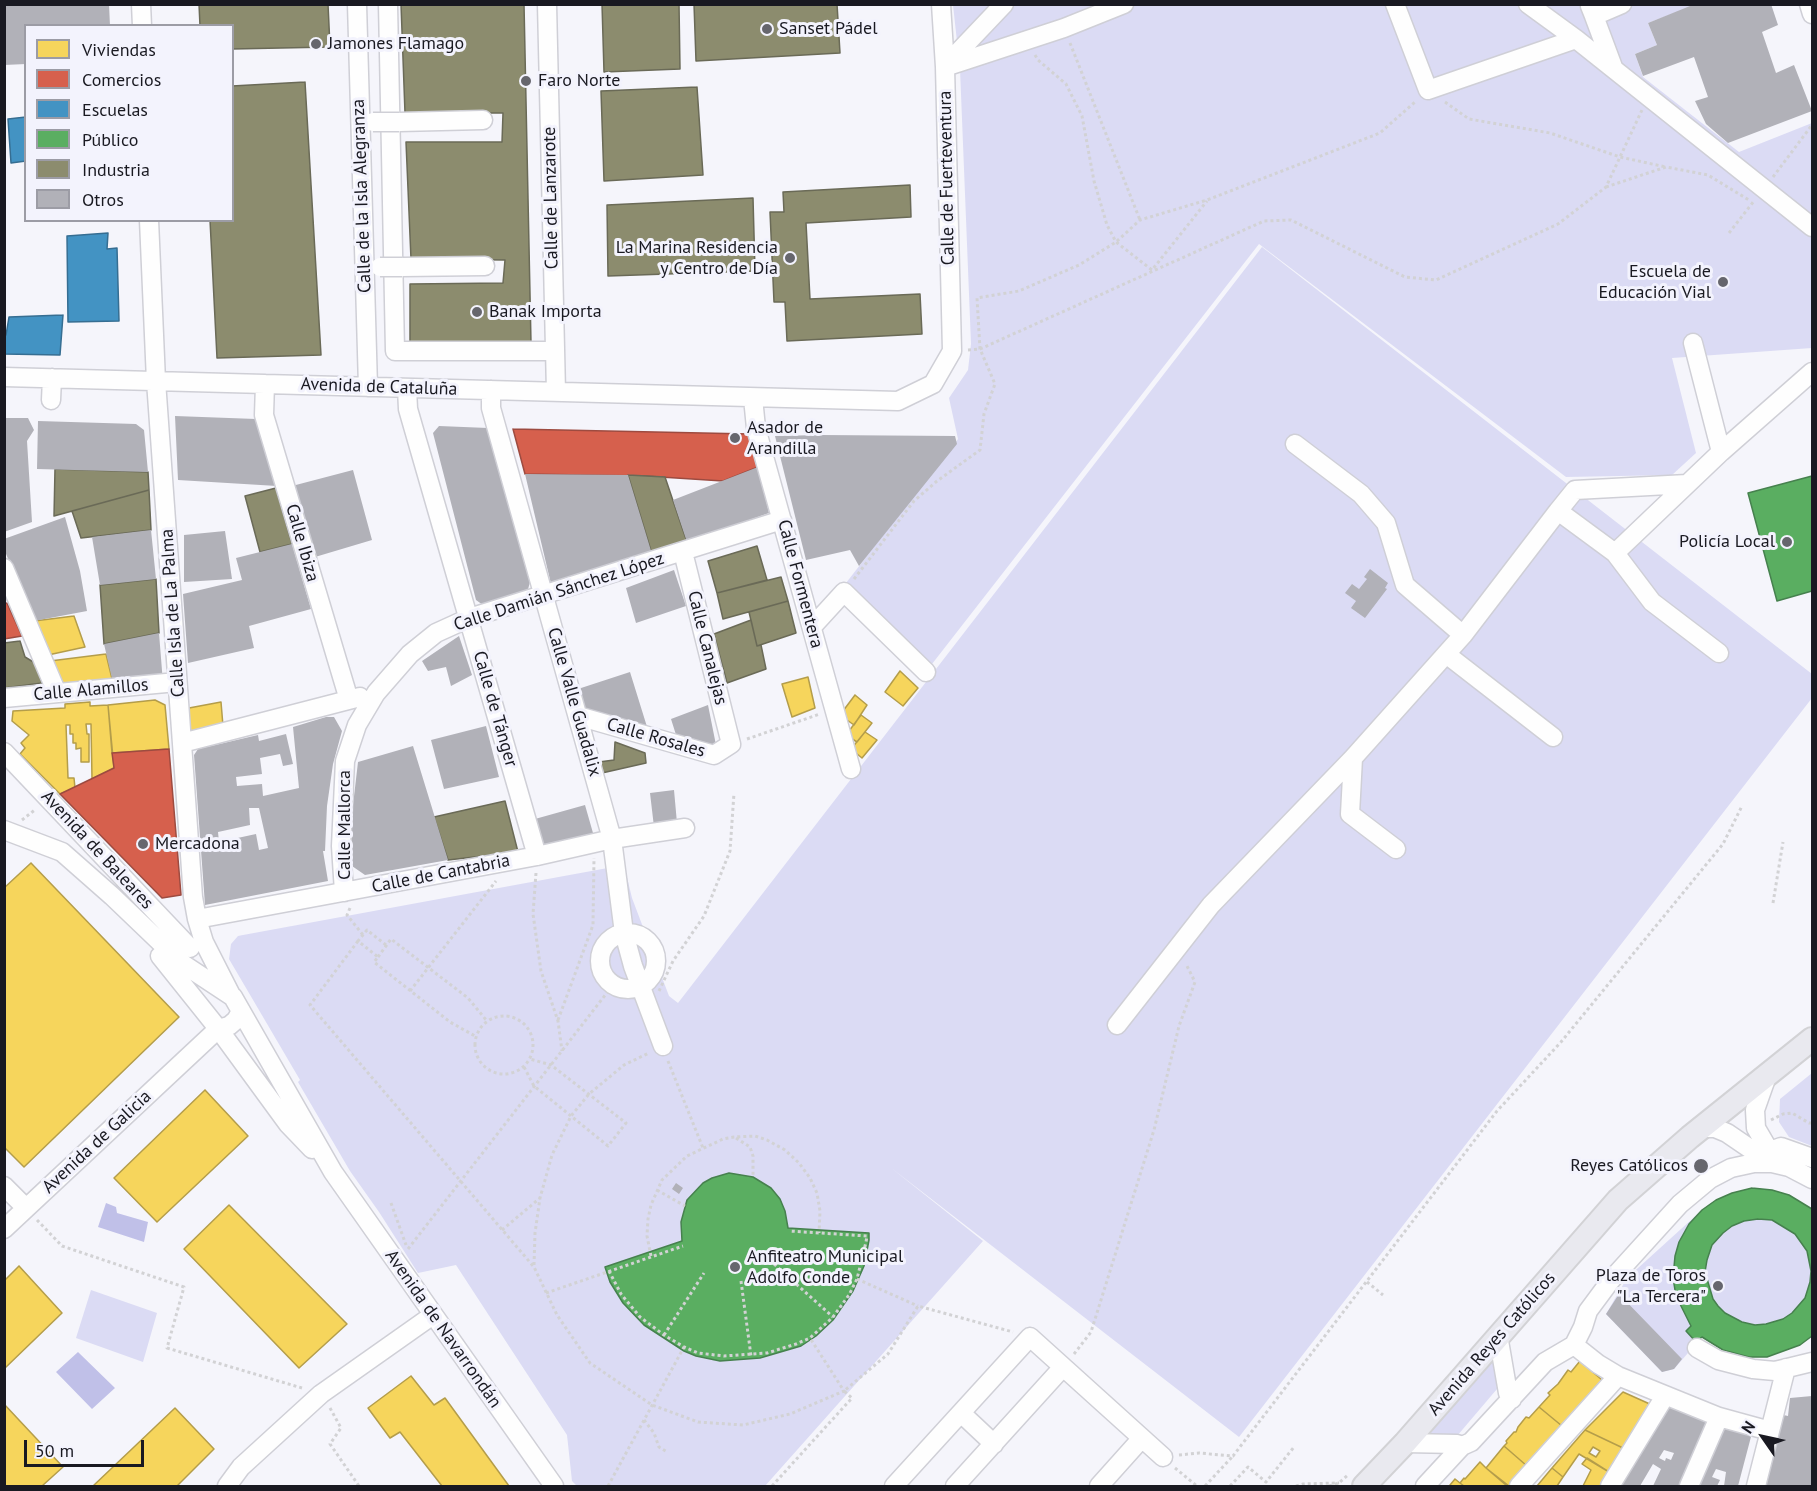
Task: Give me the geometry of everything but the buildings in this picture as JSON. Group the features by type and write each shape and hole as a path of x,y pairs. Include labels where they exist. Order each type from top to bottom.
{"main road":[{"name":"Avenida Reyes Católicos","path":"1364,1486 1405,1443 1618,1200 1701,1128 1812,1039"}],"street":[{"path":"141,4 142,24"},
{"name":"Calle de la Isla Alegranza","path":"357,4 367,122 372,267 368,387"},
{"path":"388,4 395,351 555,351"},
{"name":"Calle de Lanzarote","path":"547,4 556,392"},
{"name":"Calle de Fuerteventura","path":"941,4 945,67 952,351"},
{"path":"945,67 989,11 1004,4"},
{"path":"945,67 1064,28 1124,4"},
{"path":"1395,4 1428,90 1576,39"},
{"path":"1528,4 1613,68 1812,227"},
{"path":"1613,68 1592,10 1622,4"},
{"path":"1809,4 1812,14"},
{"path":"989,11 1001,48"},
{"path":"367,122 483,120"},
{"name":"Calle Isla de La Palma","path":"149,222 156,381 193,897 196,919 204,942 232,1000"},
{"path":"372,267 485,266"},
{"path":"1693,343 1721,452"},
{"name":"Avenida de Cataluña","path":"4,377 898,401 933,384 952,351"},
{"path":"1615,553 1721,452 1812,372"},
{"path":"51,400 52,378"},
{"name":"Calle Ibiza","path":"265,384 264,415 349,700"},
{"name":"Calle de Tánger","path":"407,388 408,409 537,856"},
{"name":"Calle Valle Guadalix","path":"491,390 491,408 612,839 624,933 663,1046"},
{"name":"Calle Formentera","path":"753,398 756,428 851,769"},
{"path":"1295,444 1361,494 1386,523 1405,585 1463,635"},
{"path":"1117,1025 1210,904 1353,758 1463,635 1575,490 1687,484"},
{"path":"1558,511 1615,553 1652,602 1719,653"},
{"name":"Calle Damián Sánchez López","path":"376,693 410,654 436,633 469,618 782,520"},
{"name":"Calle Canalejas","path":"683,552 731,744"},
{"path":"4,568 57,693"},
{"path":"812,627 844,592 926,672"},
{"path":"1446,654 1553,737"},
{"name":"Calle Alamillos","path":"4,698 177,682"},
{"path":"183,743 376,693"},
{"name":"Calle Mallorca","path":"352,891 341,846 345,761 357,725 376,693"},
{"name":"Calle Rosales","path":"578,716 714,755 731,744"},
{"name":"Avenida de Baleares","path":"4,752 190,948"},
{"path":"1353,758 1350,814 1396,849"},
{"name":"Calle de Cantabria","path":"196,919 512,861 612,839 685,828"},
{"name":"Avenida de Navarrondán","path":"5,834 62,852 183,964 232,1000 333,1172"},
{"name":"Avenida de Navarrondán","path":"112,896 219,1029 288,1124 333,1172 402,1257 433,1315 554,1486"},
{"path":"624,933 607,942 600,960 601,970 613,985 626,989 641,986"},
{"path":"203,1009 205,1000 213,993 232,1000 236,1020 229,1026 219,1029"},
{"name":"Avenida de Galicia","path":"191,1054 203,1034 203,1009"},
{"name":"Avenida de Galicia","path":"4,1229 219,1029"},
{"path":"1767,1076 1755,1110 1756,1128 1772,1160"},
{"path":"1701,1128 1715,1128 1727,1133 1772,1160 1812,1179"},
{"path":"1425,1486 1462,1446 1471,1442 1545,1362 1574,1345 1588,1311 1611,1280 1680,1204 1710,1179 1731,1168 1772,1160 1782,1147 1812,1158"},
{"path":"4,1186 26,1209"},
{"path":"227,1486 241,1467 321,1394 433,1315"},
{"path":"1498,1335 1508,1393 1512,1399"},
{"path":"894,1486 1030,1337 1163,1457"},
{"path":"1574,1345 1618,1376 1719,1417 1770,1431"},
{"path":"1697,1348 1718,1359 1753,1369 1775,1371 1812,1362"},
{"path":"955,1486 1063,1367"},
{"path":"1756,1486 1786,1368"},
{"path":"1519,1486 1618,1376"},
{"path":"1610,1486 1665,1396"},
{"path":"961,1413 994,1444"},
{"path":"1689,1486 1719,1417"},
{"path":"1099,1486 1142,1438"},
{"path":"1405,1443 1462,1446"}],"path":[{"path":"1064,28 1140,220"},
{"path":"1027,40 1038,60 1066,84 1082,116 1094,181 1107,225 1116,242 1152,270"},
{"path":"844,592 914,501 980,450 984,414 996,384 980,349 977,298 1018,291 1079,265 1116,242 1140,220 1207,200 1380,133 1428,90 1469,119 1550,133 1620,157 1708,176 1753,203 1763,205"},
{"path":"1606,187 1648,96"},
{"path":"952,351 980,349 1264,221 1291,220 1405,277 1436,280 1558,224 1606,187 1666,167"},
{"path":"1152,270 1207,200"},
{"path":"731,744 834,709"},
{"path":"650,1011 673,961 704,916 730,851 734,793"},
{"path":"5,834 48,798"},
{"path":"1205,1486 1233,1456 1497,1111 1561,1042 1724,844 1742,806"},
{"path":"1773,903 1783,842"},
{"path":"558,1021 593,925 594,844"},
{"path":"537,856 533,914 541,971 558,1021 562,1051"},
{"path":"410,991 512,861"},
{"path":"352,891 346,915 363,936"},
{"path":"386,945 367,930 310,1005 534,1267 556,1315 590,1363 652,1405 699,1422 743,1425 790,1414 844,1391 888,1354 918,1306"},
{"path":"476,1036 450,1022 374,962 386,945 391,939 468,998 487,1021"},
{"path":"358,941 378,957"},
{"path":"1063,1367 1091,1332 1154,1130 1179,1026 1195,982 1178,945"},
{"path":"402,1257 613,985"},
{"path":"496,1017 515,1018 530,1031 533,1050 524,1067 506,1075 496,1074 480,1064 474,1046 480,1027 487,1021 496,1017"},
{"path":"534,1267 535,1233 540,1198 552,1155 571,1116 589,1094 624,1065 663,1046 703,1148"},
{"path":"524,1067 534,1086 608,1146 626,1123 551,1065 530,1059"},
{"path":"1756,1128 1783,1113 1792,1113 1812,1123"},
{"path":"651,1256 647,1236 648,1220 662,1180 678,1163 703,1148 734,1137 755,1136 767,1140 785,1150 799,1163 817,1193 820,1211 819,1233"},
{"path":"734,1137 750,1147 753,1156 753,1177"},
{"path":"657,1190 684,1206"},
{"path":"502,1230 540,1198"},
{"path":"391,1203 402,1257"},
{"path":"26,1209 62,1245 184,1287 167,1348 321,1394 341,1428 330,1444 359,1486"},
{"path":"609,1271 613,1282 640,1317 684,1347 708,1355 751,1356 782,1350 810,1338 833,1317 857,1279 867,1236 789,1231"},
{"path":"546,1293 683,1246"},
{"path":"774,1264 833,1317"},
{"path":"664,1335 704,1273"},
{"path":"857,1279 918,1306 1030,1337"},
{"path":"741,1281 751,1356"},
{"path":"1367,1282 1383,1295"},
{"path":"772,1486 852,1398 844,1391 810,1338"},
{"path":"608,1486 684,1347"},
{"path":"644,1419 654,1433 659,1447 667,1452"},
{"path":"1230,1486 1248,1467 1266,1482 1294,1447"},
{"path":"1163,1457 1199,1453 1233,1456"},
{"path":"1163,1457 1197,1486"},
{"path":"1296,1486 1339,1483 1329,1486"}],"shaded area":[{"path":"953,5 1695,5 1648,23 1657,45 1635,54 1643,77 1739,152 1812,123 1812,348 1672,358 1696,453 1672,475 1566,477 1259,244 932,664 846,583 958,439 949,398 968,370 971,344 960,69"},
{"path":"1262,247 1812,674 1812,698 1239,1437 890,1167 983,1241 765,1486 577,1486 572,1481 567,1435 456,1265 418,1273 350,1171 229,959 231,944 238,936 624,865 632,898 669,996 678,1003"},
{"path":"1812,1073 1812,1146 1789,1137 1779,1122 1780,1099"},
{"name":"Plaza de Toros \"La Tercera\"","path":"1752,1188 1789,1195 1812,1209 1812,1336 1800,1345 1767,1357 1749,1357 1723,1350 1702,1337 1674,1369 1662,1372 1606,1314 1627,1278 1702,1210 1716,1200"},
{"path":"106,1203 116,1207 117,1213 148,1222 144,1242 98,1227"},
{"path":"91,1290 157,1313 143,1362 76,1338"},
{"path":"78,1352 115,1388 92,1409 56,1372"},
{"path":"1494,1357 1497,1389 1457,1436 1422,1436"}],"place":[{"name":"Sanset Pádel","path":"767,29"},
{"name":"Jamones Flamago","path":"316,44"},
{"name":"Faro Norte","path":"526,81"},
{"name":"La Marina Residencia y Centro de Día","path":"790,258"},
{"name":"Escuela de Educación Vial","path":"1723,282"},
{"name":"Banak Importa","path":"477,312"},
{"name":"Asador de Arandilla","path":"735,438"},
{"name":"Policía Local","path":"1787,542"},
{"name":"Mercadona","path":"143,844"},
{"name":"Reyes Católicos","path":"1701,1166"},
{"name":"Anfiteatro Municipal Adolfo Conde","path":"735,1267"},
{"name":"Plaza de Toros \"La Tercera\"","path":"1718,1286"}]}
